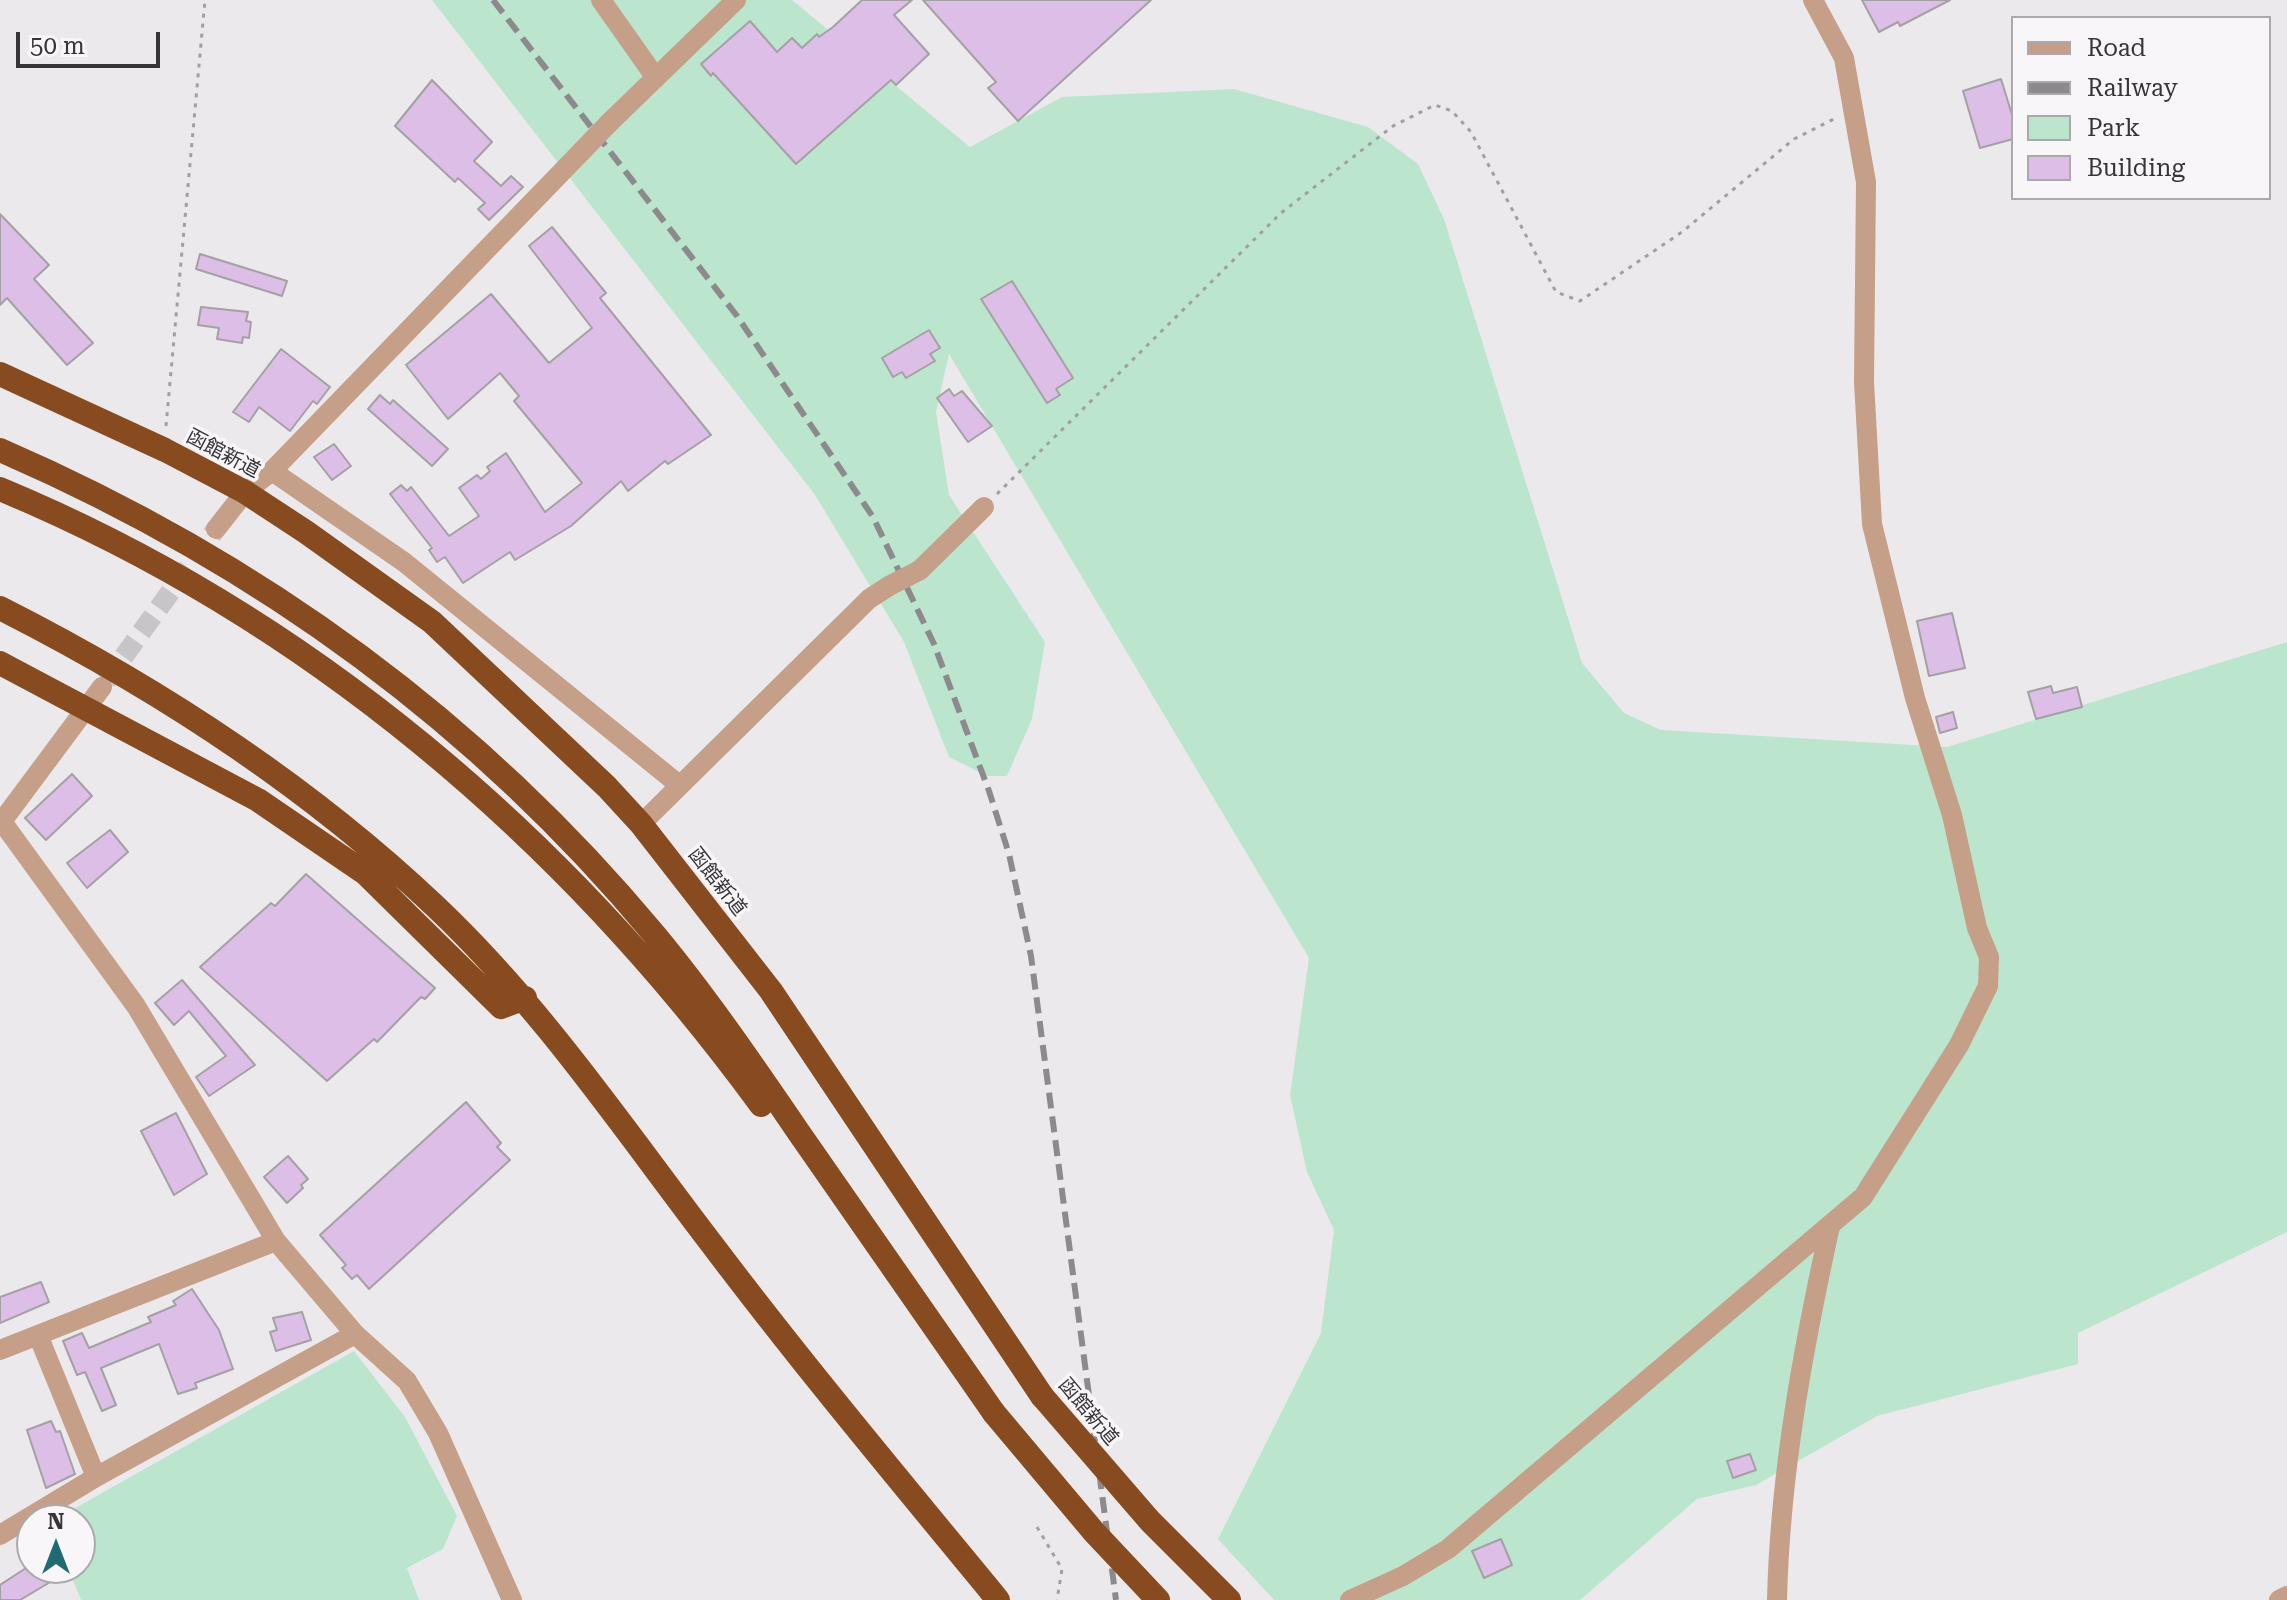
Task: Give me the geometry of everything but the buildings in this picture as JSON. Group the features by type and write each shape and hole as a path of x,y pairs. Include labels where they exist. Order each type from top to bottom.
{"highway":[{"name":"函館新道","path":"0,374 165,450 245,492 432,622 641,824 771,991 1042,1396 1150,1521 1229,1600"},
{"path":"0,450 162,527 256,582 346,644 440,716 519,789 654,934 716,1014 994,1413"},
{"path":"0,489 145,556 238,609 334,674 500,809 637,949 682,1003 994,1413 1094,1532 1158,1600"},
{"path":"0,608 93,655 197,718 338,819 437,907 525,998 797,1355 998,1600"},
{"path":"0,663 258,800 365,873 501,1007 525,998"}],"street":[{"path":"601,0 656,78"},
{"path":"216,529 245,492 272,471 609,123 736,0"},
{"path":"1350,1600 1403,1576 1448,1549 1863,1197 1959,1045 1988,986 1989,957 1977,928 1952,815 1915,698 1872,524 1864,382 1866,182 1856,108 1844,58 1813,0"},
{"path":"272,471 404,562 678,784"},
{"path":"641,824 678,784 869,599 920,570 984,507"},
{"path":"102,687 1,820 136,1006 276,1241 355,1334 407,1381 438,1433 512,1600"},
{"path":"1777,1600 1779,1530 1801,1363 1830,1226"},
{"path":"0,1350 276,1241"},
{"path":"1,1531 355,1334"},
{"path":"38,1335 96,1477"},
{"path":"2279,1600 2287,1596"}],"path":[{"path":"165,450 205,0"},
{"path":"984,507 1281,213 1393,126 1435,105 1452,111 1471,132 1556,292 1580,301 1682,232 1794,139 1856,108"},
{"path":"1037,1527 1062,1569 1057,1600"}],"green space":[{"path":"432,0 792,0 970,147 1062,97 1234,89 1368,127 1418,164 1444,219 1582,663 1624,713 1661,730 1947,747 2287,642 2287,1232 2078,1333 2078,1364 1877,1416 1756,1485 1697,1499 1580,1600 1274,1600 1218,1539 1321,1333 1334,1230 1307,1172 1290,1095 1309,958 949,354 936,412 949,495 1045,642 1032,719 1007,776 987,776 949,757 904,642 815,495"},
{"path":"354,1351 405,1417 457,1516 443,1549 407,1568 419,1600 81,1600 74,1584 96,1584 96,1504 82,1504"}],"tunnel":[{"path":"106,681 216,529"}],"railway":[{"path":"493,0 737,316 873,517 934,644 1009,854 1031,956 1116,1600"}]}
